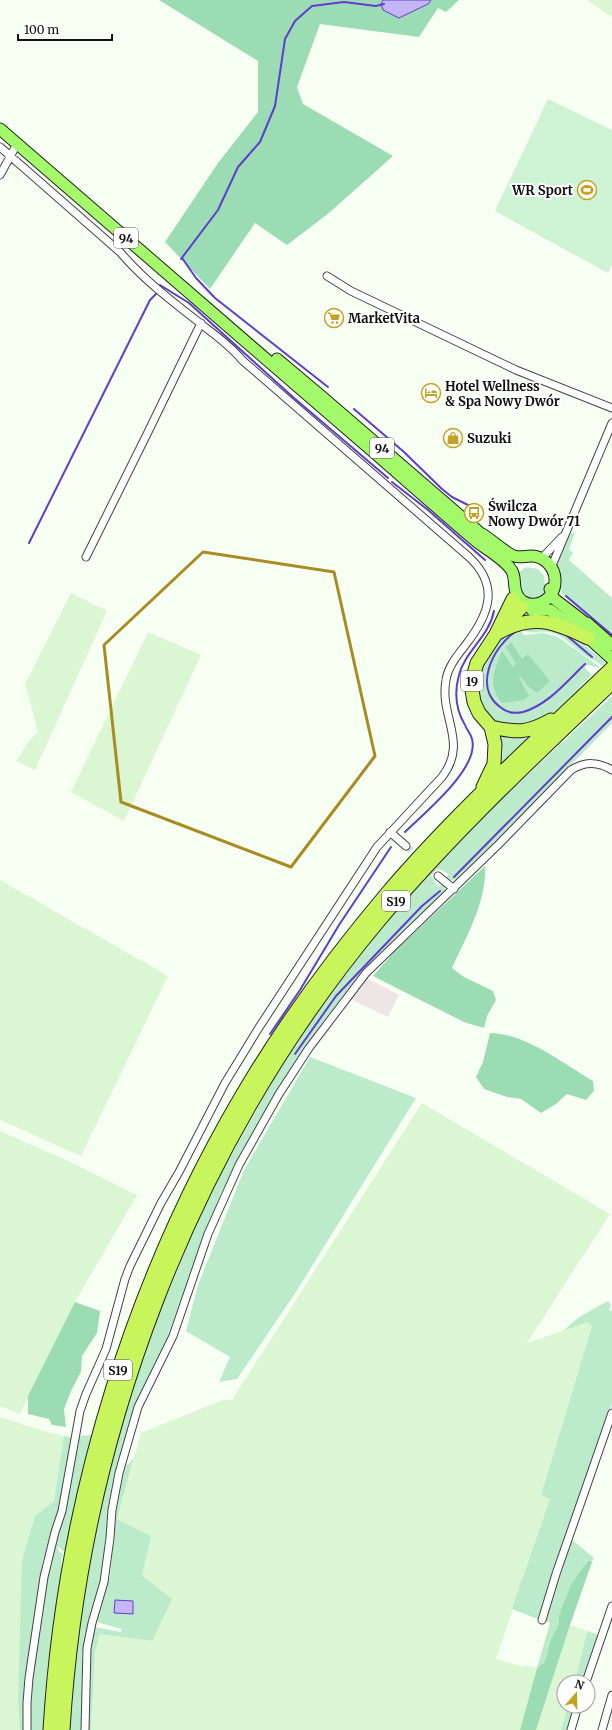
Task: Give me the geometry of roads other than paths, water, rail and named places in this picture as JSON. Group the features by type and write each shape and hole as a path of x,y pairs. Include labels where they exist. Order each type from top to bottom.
{"highway":[{"path":"496,634 521,603"},
{"path":"496,634 504,629 525,622 540,620 588,633"},
{"name":"19","path":"491,727 476,709 471,684 477,663 496,634"},
{"name":"S19","path":"63,1730 69,1652 76,1599 89,1528 106,1452 129,1376 156,1303 173,1261 210,1182 243,1120 268,1078 308,1016 362,942 426,867 455,836 605,685 612,668"},
{"name":"S19","path":"50,1730 61,1612 78,1520 90,1466 118,1371 133,1328 159,1260 210,1152 254,1074 312,990 344,947 390,890 418,858 479,796 565,713 605,685"},
{"path":"479,796 494,761 495,744 491,727 514,732 525,732 565,713"}],"main road":[{"name":"94","path":"0,120 242,330 321,396 480,538 500,560 513,571"},
{"name":"94","path":"0,129 242,339 480,538 512,555 518,557 532,556 539,560"},
{"path":"539,560 548,572 550,595 575,616 588,633 612,659"},
{"path":"521,603 537,604 550,595 555,579 551,568 539,560 527,561 513,571 509,587 521,603 533,610 550,610 588,633 612,645"}],"street":[{"path":"0,175 9,155 17,144"},
{"path":"0,147 120,252 142,276 232,349 242,360 469,557 478,567 485,580 488,595 485,614 453,663 446,681 446,700 454,744 452,762 442,777 377,847 240,1058 225,1083 179,1172 161,1202 130,1266 106,1349 80,1411 62,1511 55,1532 44,1577 29,1678 27,1730"},
{"path":"327,276 351,291 516,370 612,408"},
{"path":"86,557 201,324"},
{"path":"232,349 242,339"},
{"path":"551,568 612,423"},
{"path":"539,560 566,532"},
{"path":"85,1730 87,1648 92,1623 104,1582 112,1510 119,1473 138,1407 173,1336 205,1242 226,1191 248,1146 279,1094 326,1023 366,973 454,889 571,770 592,762 612,770"},
{"path":"390,832 406,846"},
{"path":"438,876 454,889"},
{"path":"542,1620 558,1568 612,1413"},
{"path":"589,1674 612,1606"},
{"path":"602,1730 612,1695"},
{"path":"571,1730 576,1714"}],"waterway":[{"path":"181,259 218,210 238,167 260,142 275,106 285,39 295,21 312,6 344,2 376,6 384,4"},
{"path":"182,258 196,278 215,298 328,387"},
{"path":"160,285 189,303 294,398 388,478"},
{"path":"29,543 150,300 156,294"},
{"path":"354,409 404,452 442,489 452,497 470,506 479,514"},
{"path":"392,482 428,510 485,560"},
{"path":"566,596 612,635"},
{"path":"405,832 449,789 468,763 472,751 472,739 458,707 456,695 457,682 462,666 487,629 494,611"},
{"path":"515,632 507,639 493,657 487,678 488,689 492,699 505,711 514,713 523,712 541,704 557,692 585,664"},
{"path":"566,635 592,657"},
{"path":"454,877 612,717"},
{"path":"270,1034 300,990 339,925 391,847"},
{"path":"295,1054 336,996 422,906 440,891"}],"tunnel":[{"path":"406,846 438,876"}],"place":[{"name":"WR Sport","path":"587,190"},
{"name":"MarketVita","path":"334,318"},
{"name":"Hotel Wellness & Spa Nowy Dwór","path":"431,393"},
{"name":"Suzuki","path":"453,438"},
{"name":"Świlcza Nowy Dwór 71","path":"474,513"}]}
